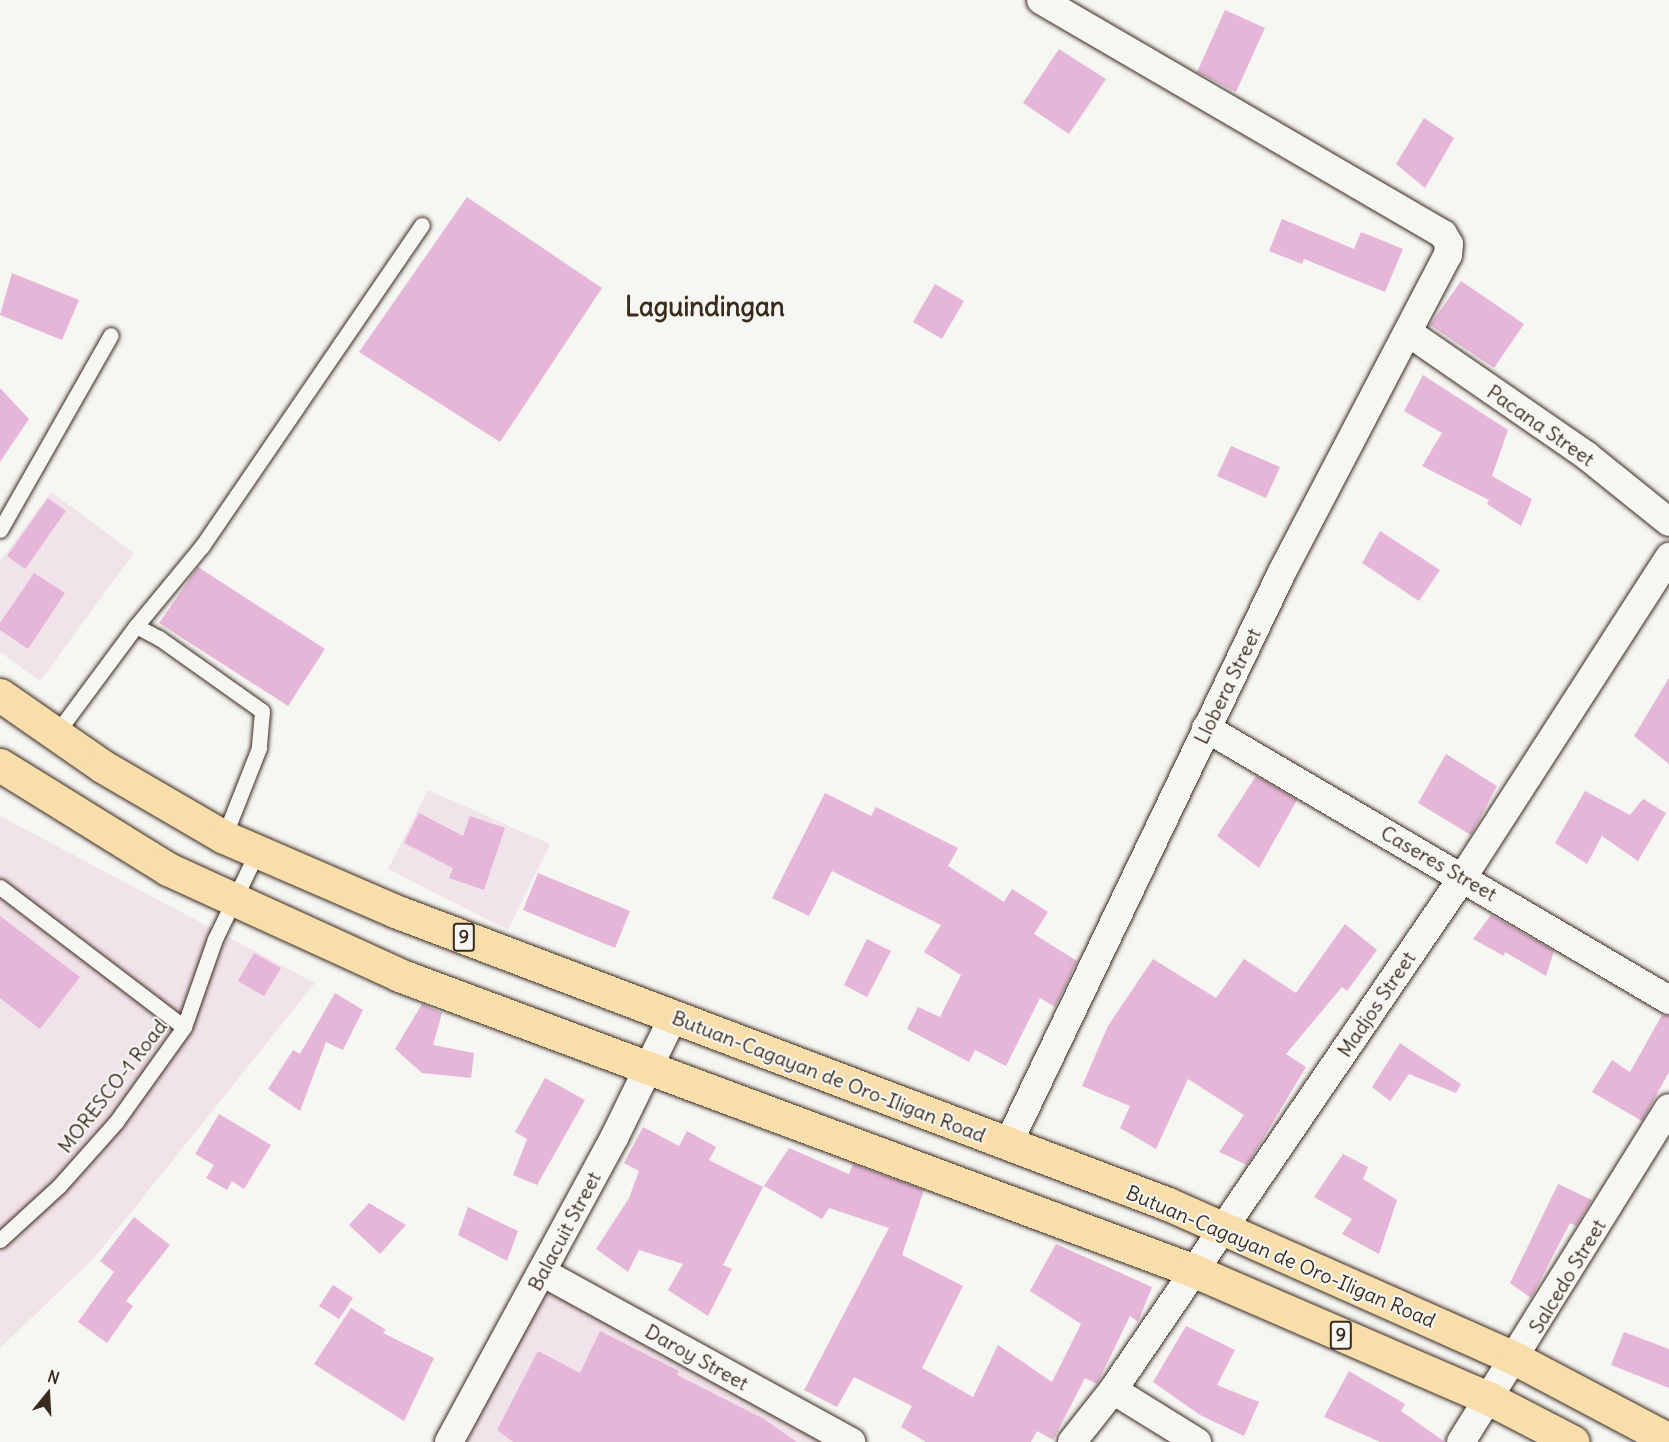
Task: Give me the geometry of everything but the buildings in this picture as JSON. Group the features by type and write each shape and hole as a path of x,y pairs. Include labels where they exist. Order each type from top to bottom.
{"highway":[{"name":"Butuan-Cagayan de Oro-Iligan Road","path":"0,695 55,735 224,837 257,852 395,911 1223,1228 1516,1359 1669,1440"},
{"name":"9","path":"0,765 168,869 235,902 399,975 649,1066 1192,1270 1490,1399 1574,1442"}],"street":[{"name":"Llobera Street","path":"1008,1144 1206,728 1353,430 1409,333 1448,255 1449,244 1443,234 1041,0"},
{"name":"Pacana Street","path":"1409,333 1587,456 1669,522"},
{"name":"Madjos Street","path":"1072,1442 1113,1390 1192,1270 1463,877 1669,557"},
{"name":"Caseres Street","path":"1206,728 1669,1000"},
{"name":"Balacuit Street","path":"449,1442 542,1272 673,1017"},
{"name":"Salcedo Street","path":"1461,1442 1516,1359 1669,1108"},
{"name":"Daroy Street","path":"542,1272 851,1442"},
{"path":"1113,1390 1197,1442"}],"lane":[{"path":"55,735 136,626 202,546 422,225"},
{"path":"0,530 111,335"},
{"path":"136,626 209,669 262,711 259,748 224,837"},
{"name":"MORESCO-1 Road","path":"0,1240 59,1186 116,1122 184,1027 215,939 235,902 257,852"},
{"path":"0,887 184,1027"}],"shaded area":[{"path":"51,492 134,553 40,681 0,652 0,561"},
{"path":"428,790 550,844 508,930 388,869"},
{"path":"0,816 315,983 95,1257 0,1348"},
{"path":"543,1287 828,1442 462,1442"}],"district":[{"name":"Laguindingan","path":"705,307"}]}
